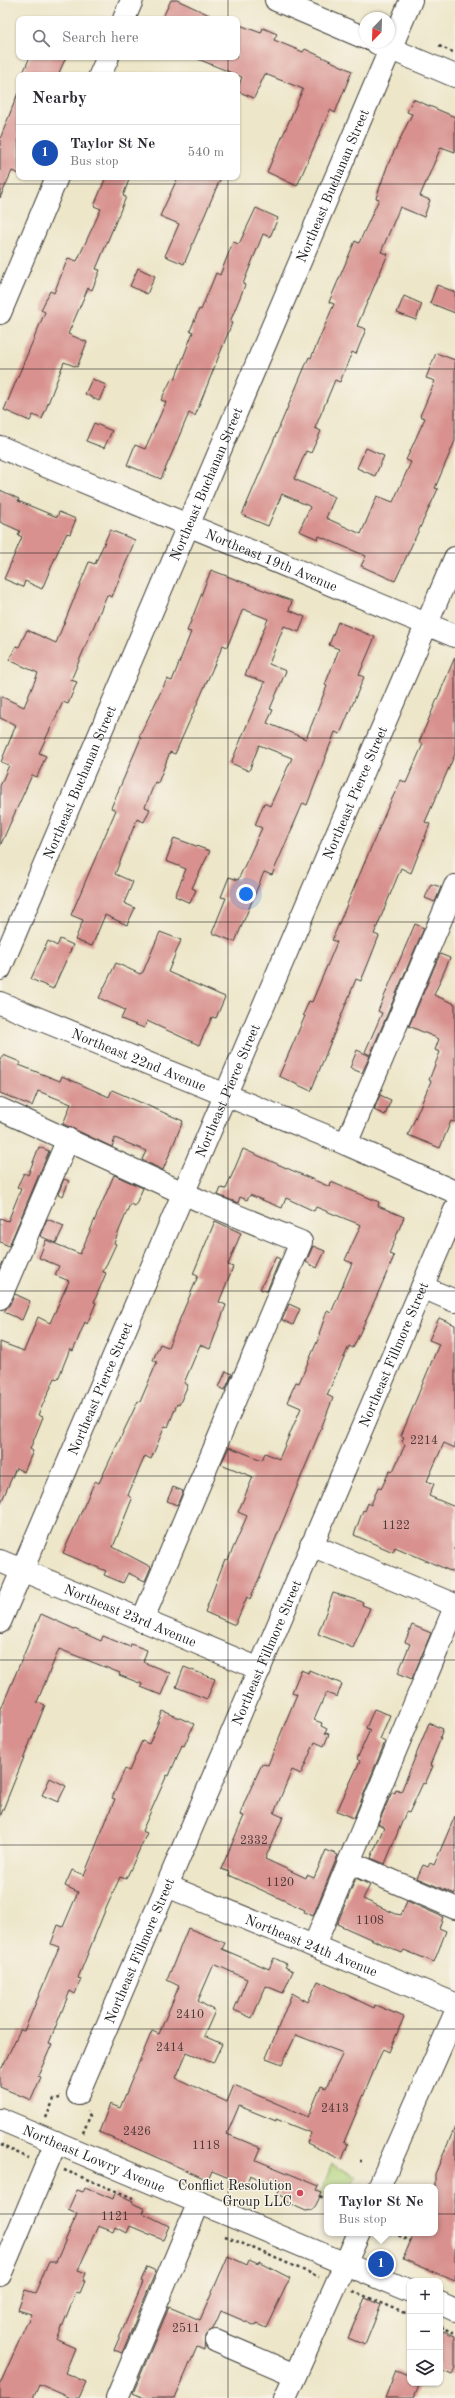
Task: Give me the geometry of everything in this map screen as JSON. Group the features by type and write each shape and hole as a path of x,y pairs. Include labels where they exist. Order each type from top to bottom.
{"street":[{"path":"125,16 132,0"},
{"path":"277,0 359,35"},
{"name":"Northeast Buchanan Street","path":"395,26 412,0"},
{"name":"Northeast Buchanan Street","path":"0,969 190,526 382,48"},
{"path":"390,48 455,76"},
{"path":"101,72 107,60"},
{"path":"0,313 56,180"},
{"name":"Northeast 19th Avenue","path":"0,447 455,636"},
{"name":"Northeast Pierce Street","path":"0,1622 455,558"},
{"path":"346,1144 455,886"},
{"name":"Northeast 22nd Avenue","path":"0,1003 346,1144 455,1192"},
{"path":"0,1109 184,1193 301,1242 142,1621"},
{"path":"0,1298 68,1139"},
{"name":"Northeast Fillmore Street","path":"78,2094 455,1210"},
{"path":"422,1288 455,1301"},
{"path":"311,1545 455,1606 314,1946"},
{"name":"Northeast 23rd Avenue","path":"0,1561 260,1669"},
{"path":"349,1862 455,1908"},
{"name":"Northeast 24th Avenue","path":"167,1886 455,2004"},
{"path":"380,2184 455,2014"},
{"name":"Northeast Lowry Avenue","path":"0,2119 407,2290"},
{"path":"0,2275 56,2142"},
{"path":"117,2398 199,2202"},
{"path":"285,2398 358,2236"},
{"path":"443,2304 455,2310"},
{"path":"216,2341 295,2375"}],"path":[{"path":"82,2136 90,2116"},
{"path":"400,2236 411,2241"},
{"path":"443,2328 455,2333"}],"green space":[{"path":"331,2164 356,2176 352,2184 325,2184"},
{"path":"324,2186 324,2196 321,2195"}],"building":[{"path":"171,0 177,0 212,16 163,16"},
{"path":"240,25 261,33 263,28 277,34 274,40 303,52 305,49 352,71 335,113 330,110 297,186 267,172 303,89 265,74 254,98 240,92 240,83 242,77 240,76 240,72 230,72 200,60 240,60"},
{"path":"29,60 65,60 59,72 23,72"},
{"path":"16,98 16,173 12,171 0,198 0,139"},
{"path":"413,99 455,117 455,152 441,147 420,196 430,200 424,217 400,207 381,252 388,254 357,326 366,329 356,354 352,352 340,382 335,380 315,428 321,431 311,453 306,451 294,479 335,497 326,518 361,534 377,496 393,502 411,462 406,460 425,418 420,416 435,381 426,378 436,353 455,360 455,441 435,488 438,489 395,581 361,566 366,556 319,536 318,539 299,531 310,507 282,494 268,526 242,515 309,357 311,358 334,304 329,302 355,241 359,243 379,199 376,198 388,164 412,114 407,112"},
{"path":"105,180 129,180 123,196 126,197 96,269 100,270 92,290 88,288 68,334 87,342 77,367 64,362 42,419 33,415 30,421 4,410 45,312 41,310 50,291 54,293 68,258 77,261 101,209 94,206"},
{"path":"177,180 220,180 184,264 165,256 179,224 160,216"},
{"path":"256,208 278,218 270,237 263,234 243,284 245,285 230,322 232,323 195,416 189,413 161,479 127,465 135,445 145,449 166,402 161,400 172,378 175,379 193,332 190,331 199,309 201,310 216,273 220,275 233,242 239,244"},
{"path":"138,268 155,276 147,294 130,286"},
{"path":"437,285 455,292 455,313 430,303"},
{"path":"404,296 422,304 416,320 397,313"},
{"path":"92,379 106,385 99,401 85,394"},
{"path":"94,423 112,431 104,448 86,441"},
{"path":"366,448 384,456 375,476 357,468"},
{"path":"0,490 19,499 18,501 57,517 59,512 76,519 70,534 67,533 58,551 42,589 25,581 23,587 4,579 22,537 18,535 20,531 0,522"},
{"path":"110,530 135,540 112,597 107,595 71,680 77,682 68,704 63,702 39,753 46,756 37,777 32,775 0,846 0,786 9,765 1,762 16,725 0,718 0,696 24,707 38,673 9,660 16,646 19,647 27,630 56,643 89,562 95,564"},
{"path":"211,570 292,601 289,610 305,617 299,632 284,626 269,664 286,671 270,709 273,710 267,723 306,739 327,686 325,685 339,649 329,645 338,622 375,637 359,675 364,677 340,734 335,732 307,805 303,803 272,875 264,872 235,942 212,933 226,898 221,897 229,877 238,880 262,828 255,825 264,803 270,806 292,758 259,745 249,771 231,763 265,682 245,675 268,619 243,609 227,647 223,645 175,754 170,752 158,783 155,782 145,807 150,809 144,822 137,819 115,874 133,882 124,903 135,908 127,925 105,915 92,946 75,940 83,920 71,915 116,810 111,808 141,738 139,737 167,679 172,681 191,632 187,631"},
{"path":"455,657 455,754 425,822 430,824 411,873 401,868 374,934 379,936 368,964 361,981 356,979 311,1091 279,1076 305,1016 303,1015 309,1001 312,1002 337,942 332,940 388,807 401,780 406,783 423,744 419,742"},
{"path":"174,838 210,851 192,888 196,890 190,903 175,896 186,869 166,861"},
{"path":"431,884 441,887 435,902 425,898"},
{"path":"415,924 424,928 370,1055 365,1052 382,1013 378,1011"},
{"path":"160,932 181,940 168,972 225,997 216,1018 212,1017 199,1045 147,1021 144,1028 121,1019 125,1010 99,998 116,963 140,974 143,972"},
{"path":"60,939 73,945 53,989 31,979 48,941 57,946"},
{"path":"440,954 450,958 434,995 455,1004 455,1122 451,1121 440,1148 408,1135 431,1081 429,1080 440,1052 435,1050 439,1039 409,1026"},
{"path":"357,1050 370,1056 362,1073 350,1068"},
{"path":"3,1055 20,1062 19,1065 60,1081 62,1076 109,1097 112,1090 183,1121 163,1170 142,1160 146,1151 115,1138 112,1147 63,1124 71,1104 38,1091 32,1106 0,1093 0,1063"},
{"path":"380,1095 391,1100 385,1115 374,1110"},
{"path":"39,1147 49,1151 9,1246 0,1242 0,1218 8,1221 21,1189 17,1187 24,1173 28,1175"},
{"path":"243,1149 330,1187 331,1182 379,1202 378,1206 404,1217 389,1254 394,1256 353,1348 349,1346 327,1395 333,1398 320,1431 261,1574 250,1599 247,1597 235,1625 205,1612 225,1559 228,1560 247,1516 238,1512 253,1477 221,1464 229,1447 262,1460 265,1453 279,1459 301,1408 287,1402 296,1382 299,1383 320,1335 319,1334 327,1311 331,1313 352,1263 345,1260 361,1225 316,1207 314,1211 286,1198 282,1208 250,1195 247,1200 240,1197 238,1203 218,1195 221,1188 226,1189"},
{"path":"114,1175 143,1188 135,1206 130,1204 114,1243 116,1244 103,1272 106,1273 87,1324 85,1322 73,1351 70,1349 58,1379 55,1378 38,1415 43,1417 30,1449 33,1451 24,1472 16,1468 0,1505 0,1342 24,1351 38,1317 50,1323 69,1281 55,1275 59,1266 39,1258 46,1240 80,1254"},
{"path":"64,1179 69,1181 63,1196 58,1194"},
{"path":"47,1219 64,1226 56,1243 40,1236"},
{"path":"215,1221 241,1233 228,1265 233,1267 219,1302 226,1305 210,1349 200,1345 184,1383 188,1385 179,1405 177,1404 168,1427 165,1426 151,1459 145,1456 128,1495 132,1499 113,1547 151,1567 145,1581 128,1573 123,1583 104,1575 106,1571 63,1553 95,1481 99,1483 138,1401 140,1402 157,1362 153,1360 160,1344 168,1347 198,1276 193,1274"},
{"path":"313,1246 325,1251 317,1268 306,1262"},
{"path":"276,1257 280,1259 267,1291 260,1289"},
{"path":"15,1294 30,1301 22,1320 4,1312"},
{"path":"289,1304 300,1309 293,1325 282,1320"},
{"path":"439,1318 455,1325 455,1448 444,1443 427,1481 434,1484 429,1496 455,1507 455,1573 395,1547 393,1552 354,1535 363,1510 365,1511 368,1503 371,1505 378,1487 381,1489 390,1470 393,1471 405,1445 402,1441 404,1437 401,1436 439,1344 429,1340"},
{"path":"226,1371 232,1374 225,1390 219,1387"},
{"path":"173,1487 183,1491 177,1505 167,1501"},
{"path":"333,1593 363,1602 362,1605 370,1608 353,1648 318,1634"},
{"path":"41,1614 101,1641 103,1636 130,1647 131,1644 147,1650 143,1662 170,1673 161,1695 141,1687 142,1684 119,1675 120,1673 59,1649 37,1702 45,1705 0,1817 0,1711"},
{"path":"412,1625 431,1633 412,1679 398,1673 410,1644 405,1642"},
{"path":"184,1667 215,1679 207,1699 176,1687"},
{"path":"301,1670 308,1673 309,1670 342,1684 337,1697 326,1693 314,1720 322,1723 321,1726 327,1729 325,1733 329,1734 324,1746 315,1742 301,1774 292,1770 274,1813 283,1817 265,1859 306,1878 307,1875 314,1878 326,1850 338,1855 313,1916 304,1912 305,1910 229,1875 230,1872 221,1869 244,1816 240,1815 245,1801 262,1764 268,1765 297,1694 292,1692"},
{"path":"374,1709 390,1715 380,1739 385,1742 354,1818 337,1811 360,1761 357,1759 370,1730 366,1728"},
{"path":"163,1711 194,1724 184,1746 182,1745 169,1776 167,1775 142,1831 147,1833 126,1879 120,1877 104,1913 78,1978 81,1979 75,1994 70,1991 49,2043 52,2044 38,2076 41,2077 31,2100 0,2087 0,2072 20,2030 24,2031 59,1947 51,1944 58,1925 63,1927 78,1892 65,1886 72,1870 84,1875 115,1799 112,1798 125,1769 129,1771 142,1741 149,1744"},
{"path":"429,1723 443,1729 430,1765 433,1766 409,1813 406,1812 385,1864 371,1858 384,1827 378,1824 392,1792 395,1793 396,1790 401,1792"},
{"path":"50,1778 66,1786 58,1802 42,1795"},
{"path":"455,1816 455,1894 417,1878 423,1865 428,1867 430,1863 434,1865"},
{"path":"356,1878 370,1885 363,1899 396,1914 401,1915 407,1901 443,1917 439,1928 446,1931 434,1962 404,1950 402,1953 337,1924"},
{"path":"188,1928 225,1943 222,1949 269,1969 274,1958 287,1964 285,1967 293,1971 283,1993 266,1986 252,2018 234,2010 247,1979 214,1964 198,2001 215,2011 204,2036 222,2044 213,2063 187,2052 176,2078 227,2102 234,2085 308,2117 321,2086 326,2088 343,2053 296,2035 282,2064 266,2058 292,1993 308,2002 318,1981 374,2008 375,2005 404,2017 389,2052 383,2049 344,2142 348,2144 342,2160 307,2143 311,2133 239,2106 227,2134 261,2148 256,2160 319,2186 317,2190 322,2192 312,2210 306,2211 297,2207 285,2200 286,2198 278,2194 280,2188 250,2175 246,2185 212,2171 208,2180 99,2132 110,2104 120,2108 152,2031 159,2034 179,1986 167,1980"},
{"path":"455,2127 455,2281 403,2259 413,2236 438,2236 438,2184 435,2184 435,2174"},
{"path":"85,2187 113,2199 115,2193 133,2201 132,2203 145,2209 143,2213 169,2226 163,2240 130,2226 127,2233 116,2227 114,2232 98,2226 78,2270 86,2273 83,2281 85,2281 80,2293 76,2292 57,2340 75,2348 65,2373 86,2382 79,2398 71,2398 39,2384 33,2398 0,2398 0,2384 31,2314 18,2310 25,2290 35,2293 49,2262 56,2262 77,2214 68,2210 77,2190 83,2192"},
{"path":"228,2256 247,2265 249,2260 258,2264 259,2262 290,2278 266,2328 257,2324 256,2326 221,2311 213,2329 205,2336 204,2350 197,2347 175,2398 144,2398 133,2393 169,2307 200,2320"},
{"path":"147,2267 156,2271 122,2353 114,2350 143,2282 141,2281"},
{"path":"365,2298 381,2305 365,2345 348,2338"},
{"path":"443,2331 455,2336 455,2367 452,2375 443,2371"},
{"path":"396,2370 407,2375 407,2386 419,2386 414,2398 385,2398"}],"place":[{"name":"Conflict Resolution Group LLC","path":"300,2193"},
{"name":"Taylor St Ne","path":"381,2264"}]}
